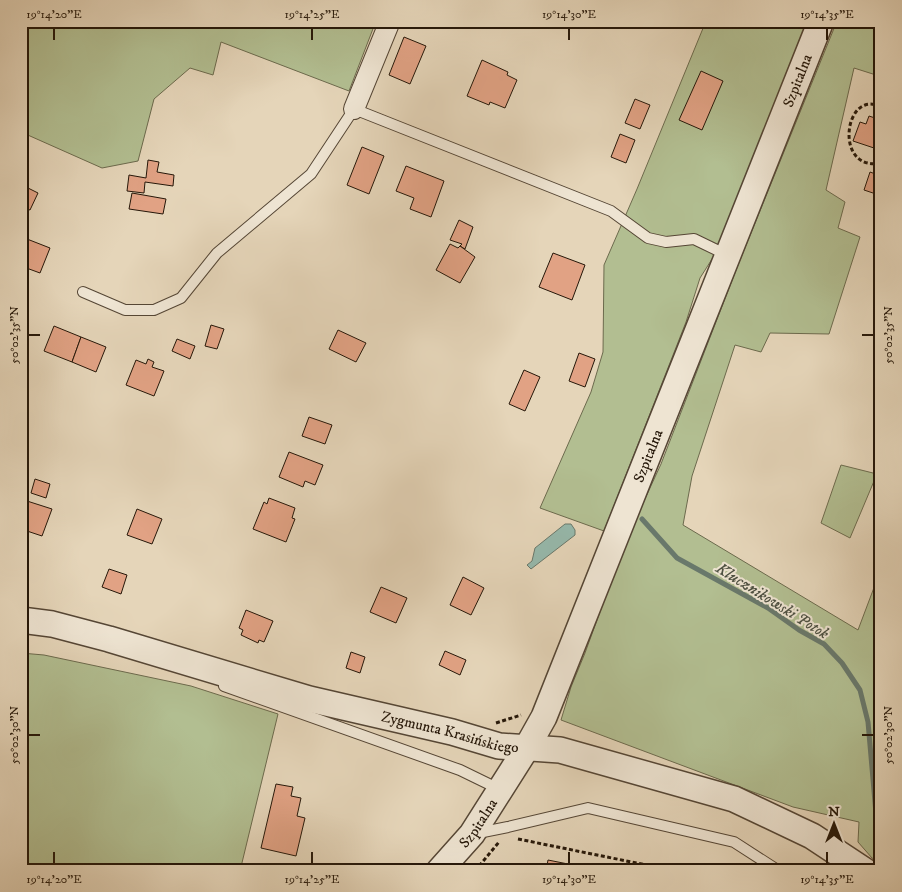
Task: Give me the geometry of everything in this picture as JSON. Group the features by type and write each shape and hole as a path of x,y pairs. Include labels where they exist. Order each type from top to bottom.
{"street":[{"path":"354,109 390,21"},
{"name":"Szpitalna","path":"439,871 472,834 544,717 821,21"},
{"name":"Zygmunta Krasińskiego","path":"21,620 52,624 109,639 309,699 452,732 498,746 560,750 734,799 812,836 864,871"}],"lane":[{"path":"83,292 125,310 154,310 181,298 217,253 311,174 354,109 611,211 648,238 666,242 694,239 727,255"},
{"path":"216,683 460,770 499,790"},
{"path":"472,834 588,808 734,842 779,871"}],"path":[{"path":"881,105 866,104 856,110 851,124 849,141 855,156 869,163 881,162"},
{"path":"475,871 504,836"},
{"path":"514,838 676,871"}],"shaded area":[{"path":"21,21 376,21 349,91 221,42 213,75 190,68 154,99 138,161 102,168 21,132"},
{"path":"706,21 811,21 726,237 700,278 686,322 604,531 540,508 591,392 603,352 604,265"},
{"path":"837,21 881,21 881,65 876,75 854,68 826,190 845,202 838,228 860,237 829,334 770,333 761,352 735,345 692,476 683,525 858,630 881,569 881,863 872,858 858,842 859,822 793,807 561,720 571,687 626,540 661,464 738,265"},
{"path":"841,465 877,474 850,538 821,523"},
{"path":"565,524 571,524 575,530 575,535 531,569 527,565 532,561 535,548"},
{"path":"21,653 44,655 191,686 278,714 240,871 21,871"}],"building":[{"path":"404,37 426,46 410,84 389,75"},
{"path":"482,60 508,72 507,75 517,80 505,108 490,102 489,105 467,96"},
{"path":"701,71 723,81 702,130 679,120"},
{"path":"635,99 650,105 640,129 625,123"},
{"path":"869,116 881,120 881,138 877,149 853,141 860,122 866,124"},
{"path":"620,134 635,140 626,163 611,157"},
{"path":"362,147 384,156 369,194 347,185"},
{"path":"148,160 159,162 157,172 174,175 173,186 145,182 144,193 127,191 129,175 146,178"},
{"path":"406,166 444,181 431,217 410,209 414,198 396,191"},
{"path":"870,172 881,176 879,195 864,190"},
{"path":"24,186 38,193 30,210 21,207 21,192"},
{"path":"132,193 166,199 163,214 129,209"},
{"path":"459,220 473,227 465,249 460,246 462,244 450,240"},
{"path":"27,239 50,248 40,273 21,266 21,254"},
{"path":"450,244 458,248 460,246 475,257 460,283 436,270"},
{"path":"553,253 585,265 572,300 539,287"},
{"path":"211,325 224,329 217,349 205,346"},
{"path":"54,326 81,337 72,362 44,351"},
{"path":"338,330 366,343 356,362 329,349"},
{"path":"81,337 106,347 96,372 72,362"},
{"path":"177,339 195,346 190,359 172,351"},
{"path":"579,353 595,359 585,387 569,381"},
{"path":"148,359 154,362 152,367 164,371 154,396 126,385 136,360 146,364"},
{"path":"524,370 540,377 525,411 509,404"},
{"path":"309,417 332,425 325,444 302,436"},
{"path":"289,452 323,465 315,485 305,481 303,487 279,477"},
{"path":"35,479 50,484 46,498 31,493"},
{"path":"269,498 295,508 292,518 295,519 286,542 253,529 264,502 267,504"},
{"path":"27,501 52,509 42,536 21,529 21,518"},
{"path":"137,509 162,519 152,544 127,535"},
{"path":"109,569 127,575 121,594 102,587"},
{"path":"463,577 484,588 471,615 450,605"},
{"path":"381,587 407,598 396,623 370,612"},
{"path":"246,610 273,621 264,642 259,640 258,643 241,635 243,630 239,628"},
{"path":"445,651 466,660 460,675 439,665"},
{"path":"351,652 365,657 360,673 346,668"},
{"path":"276,784 293,787 291,796 301,798 297,816 305,818 296,856 261,848"},
{"path":"548,860 568,864 601,871 546,871"}],"waterway":[{"name":"Klucznikowski Potok","path":"642,519 677,558 768,608 799,630 824,644 842,663 860,690 868,722 881,871"}]}
